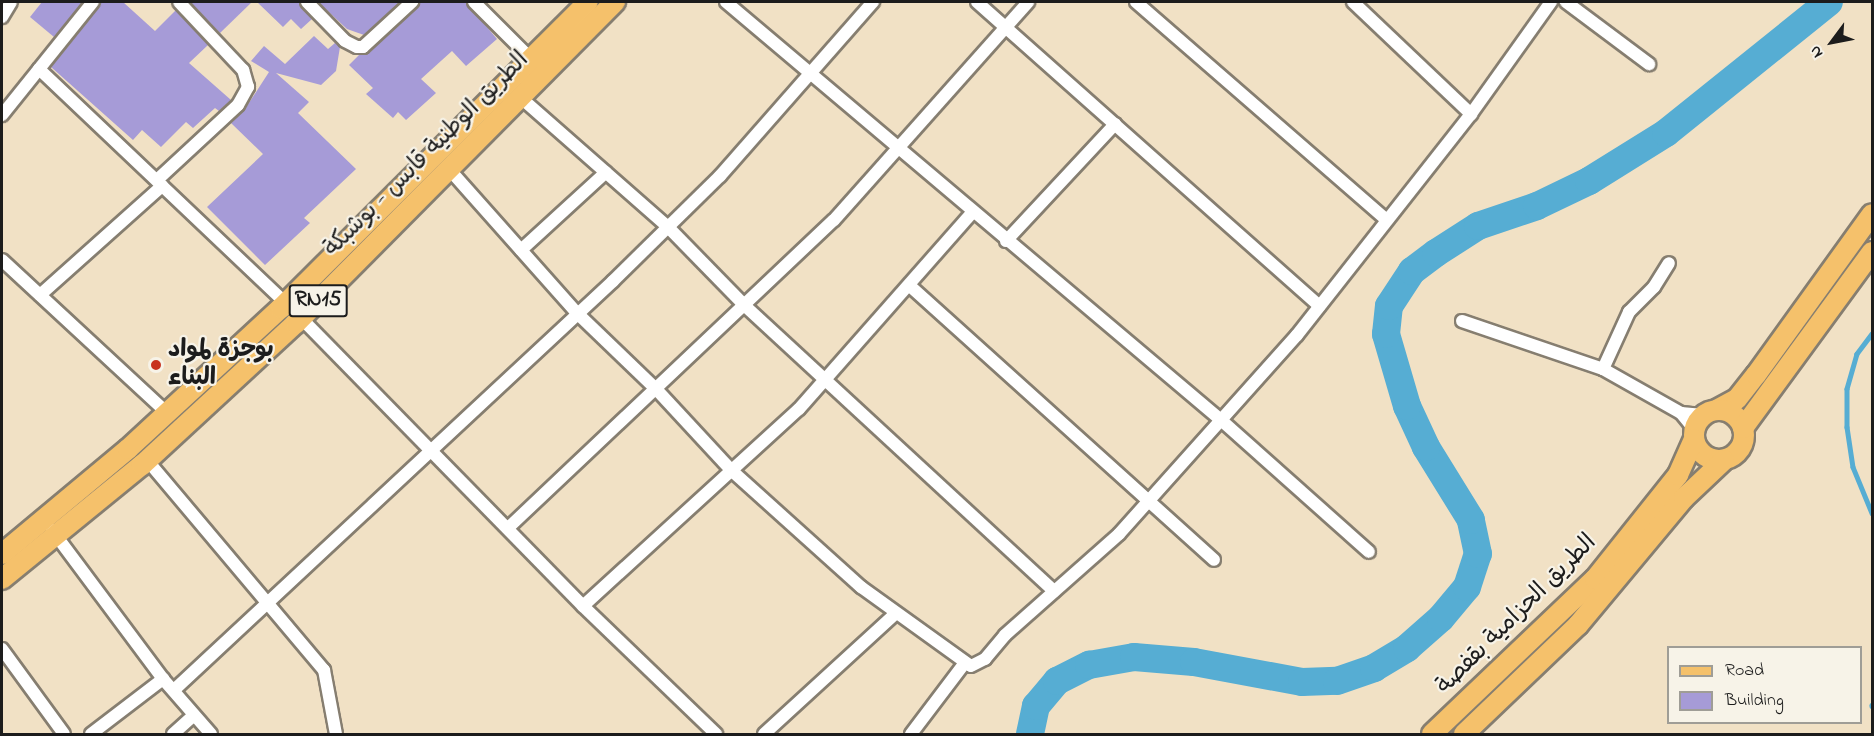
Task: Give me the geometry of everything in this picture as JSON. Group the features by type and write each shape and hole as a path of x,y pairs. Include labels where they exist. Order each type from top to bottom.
{"main road":[{"name":"الطريق الوطنية قابس - بوشبكة","path":"2,579 57,537 147,460 301,318 520,97 538,66 588,2"},
{"name":"الطريق الوطنية قابس - بوشبكة","path":"2,554 167,413 538,66 615,2"},
{"path":"1702,423 1737,399 1872,214"},
{"path":"1702,423 1708,458 1724,460 1738,452 1743,428 1872,252"},
{"path":"1702,423 1734,414 1743,428"},
{"name":"الطريق الحزامية بقفصة","path":"1432,735 1595,579 1678,475 1702,423"},
{"name":"الطريق الحزامية بقفصة","path":"1464,735 1578,625 1684,498 1724,460"}],"street":[{"path":"2,17 11,2"},
{"path":"2,115 93,2"},
{"path":"40,295 238,105 248,87 243,70 179,2"},
{"path":"307,2 345,41 357,47 363,47 412,2"},
{"path":"474,2 538,66"},
{"path":"726,2 810,75 900,147 972,213 1221,420 1369,552"},
{"path":"174,690 668,227 757,138 873,2"},
{"path":"977,2 1320,306"},
{"path":"508,528 657,390 834,220 1028,2"},
{"path":"1136,2 1386,219"},
{"path":"1353,2 1471,114"},
{"path":"1566,2 1648,64"},
{"path":"449,169 577,313 657,390 731,470 840,569 964,664 978,665 1005,635 1110,543 1320,306 1386,219 1471,114 1545,4"},
{"path":"39,69 286,303 433,448 583,606 716,735"},
{"path":"520,97 668,227 744,305 1054,591"},
{"path":"1006,241 1115,124"},
{"path":"521,250 606,172"},
{"path":"583,606 826,381 972,213"},
{"path":"2,260 167,413"},
{"path":"1603,369 1629,312 1654,287 1669,263"},
{"path":"910,286 1151,499 1214,560"},
{"path":"1462,321 1603,369 1702,423"},
{"path":"147,460 266,604 324,670 336,735"},
{"path":"44,520 163,679 212,735"},
{"path":"764,735 896,613"},
{"path":"2,649 64,735"},
{"path":"911,735 964,664"},
{"path":"91,735 163,679"},
{"path":"173,735 194,715"}],"building":[{"path":"42,2 83,2 54,37 30,17"},
{"path":"101,2 123,2 155,31 176,10 208,45 189,63 231,100 219,111 215,108 193,128 186,122 161,147 142,130 133,140 51,67"},
{"path":"190,2 252,2 220,33"},
{"path":"257,2 299,2 312,19 301,29 291,19 283,27"},
{"path":"318,2 400,2 364,35 347,29"},
{"path":"420,2 466,2 497,39 466,66 452,51 421,79 436,93 406,120 398,112 393,118 366,94 373,88 349,65 359,55 369,53"},
{"path":"314,36 328,49 335,43 340,47 336,71 321,85 276,73 309,102 298,113 356,169 304,218 310,223 265,265 207,207 263,154 231,123 245,109 269,72 251,61 264,46 285,64"}],"waterway":[{"path":"1030,734 1036,706 1057,681 1089,665 1134,657 1194,662 1302,682 1337,681 1374,668 1407,648 1441,618 1467,587 1478,554 1471,520 1426,447 1407,406 1386,334 1389,306 1412,271 1436,253 1478,226 1537,206 1589,181 1666,133 1829,2"},
{"path":"1872,334 1857,354 1847,389 1847,427 1853,467 1872,513"}],"place":[{"name":"بوجزة لمواد البناء","path":"156,365"}]}
